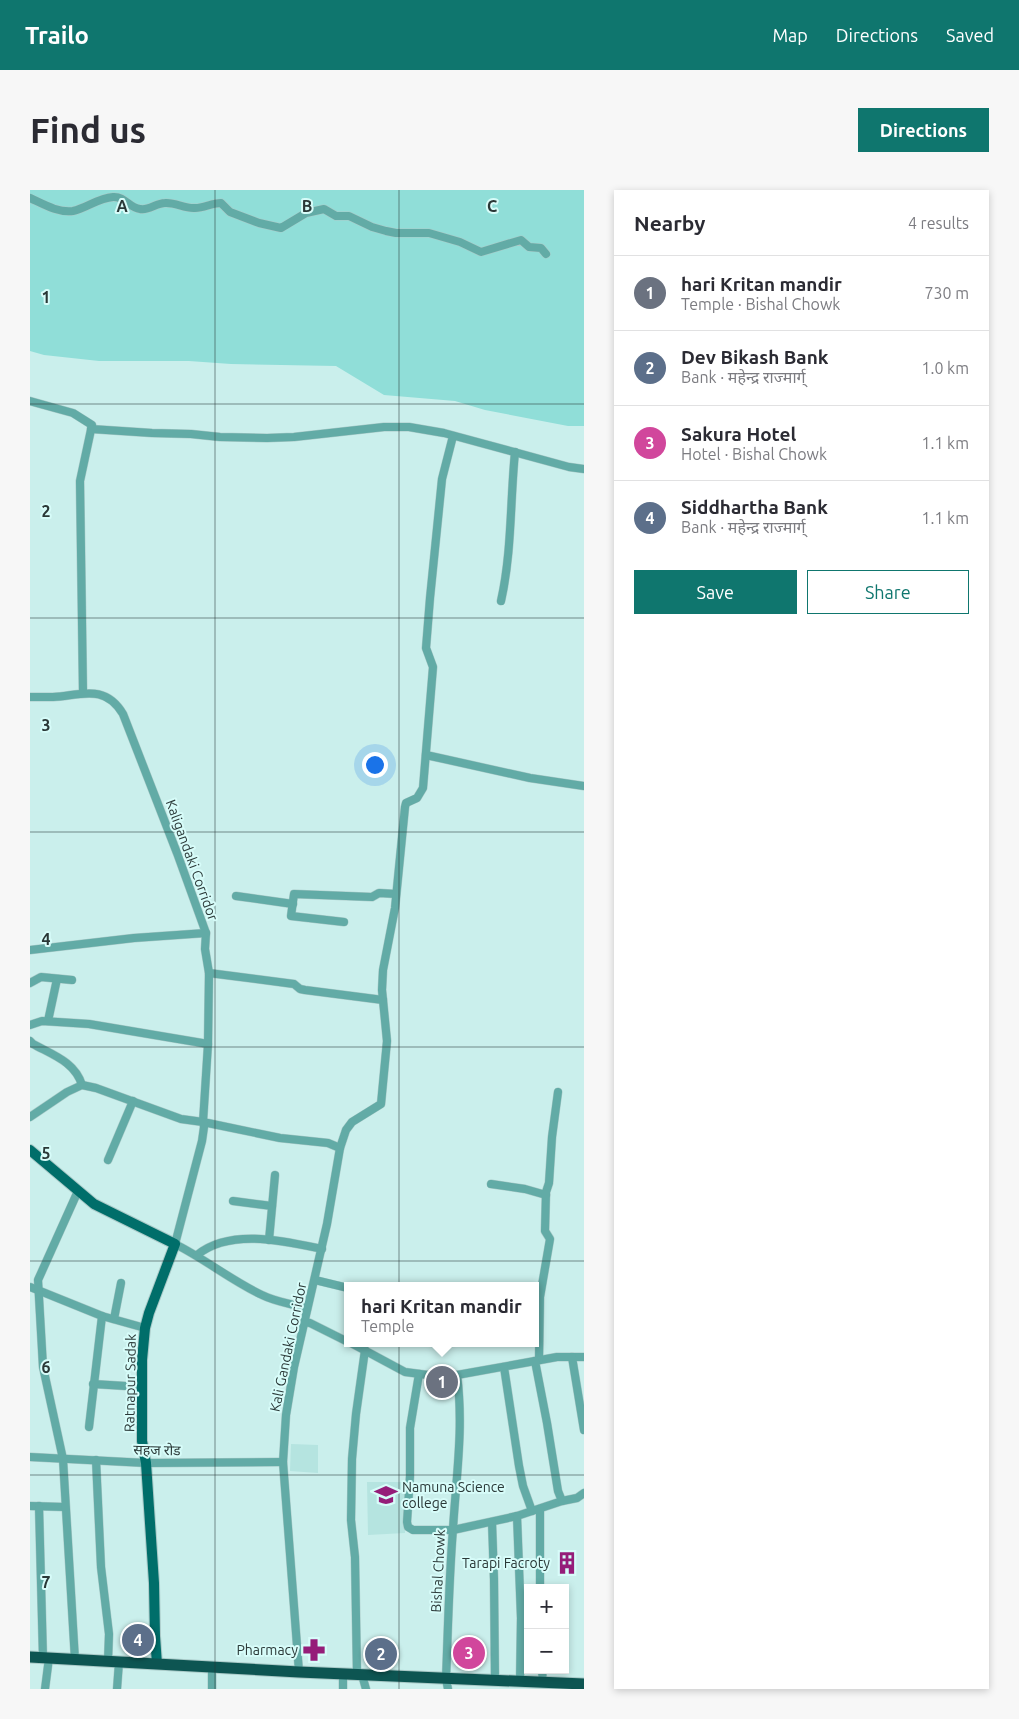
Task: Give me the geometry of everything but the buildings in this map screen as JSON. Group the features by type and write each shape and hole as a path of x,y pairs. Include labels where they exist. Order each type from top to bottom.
{"highway":[{"path":"30,1657 360,1675 447,1684 495,1681 584,1684"}],"main road":[{"path":"30,1150 94,1204 175,1244"},
{"name":"Ratnapur Sadak","path":"157,1664 146,1462 142,1441 142,1360 145,1328 175,1244"}],"street":[{"path":"30,198 55,209 66,211 74,211 98,200 111,197 119,197 140,209 148,209 165,203 196,208 212,203 221,203 230,212 259,223 281,228 306,213 324,209 336,216 349,216 372,228 396,233 429,233 460,242 481,252 521,240 529,247 542,248 546,254"},
{"path":"30,401 73,413 92,425 80,481 83,692"},
{"path":"91,429 267,438 410,427 453,436 569,467 584,469"},
{"path":"209,973 294,984 300,989 305,990 383,1000 383,970 396,894 405,806 406,803 417,798 423,788 433,667 426,648 430,598 442,479 453,436"},
{"path":"501,601 509,546 515,452"},
{"name":"Kaligandaki Corridor","path":"30,697 54,697 83,692 100,694 110,698 118,706 123,714 177,852 206,933 205,949 209,973 204,1127 175,1244"},
{"path":"426,755 530,778 584,786"},
{"path":"344,922 291,916 294,894 372,897 379,893 396,894"},
{"path":"236,896 293,904"},
{"path":"30,950 134,938 206,933"},
{"path":"30,983 41,977 72,980"},
{"path":"48,1021 57,979"},
{"name":"Kali Gandaki Corridor","path":"299,1672 283,1462 286,1415 304,1322 322,1249 340,1148 346,1130 352,1122 381,1104 387,1041 383,1000"},
{"path":"30,1025 42,1021 89,1024 208,1044"},
{"path":"30,1041 66,1062 76,1071 82,1085"},
{"path":"30,1117 66,1092 82,1085 96,1088 181,1119 280,1138 328,1144 340,1148"},
{"path":"539,1318 540,1297 550,1239 545,1231 546,1195 549,1183 552,1137 558,1092"},
{"path":"108,1160 133,1101"},
{"path":"269,1240 275,1175"},
{"path":"491,1184 525,1189 546,1195"},
{"path":"75,1660 62,1459 43,1367 34,1289 78,1191"},
{"path":"233,1201 272,1206"},
{"path":"197,1255 215,1245 250,1238 322,1249"},
{"path":"175,1244 197,1255 263,1296 307,1309"},
{"path":"315,1280 344,1287"},
{"path":"114,1319 121,1283"},
{"path":"34,1289 102,1316 145,1328"},
{"path":"89,1427 102,1316"},
{"path":"304,1322 344,1340"},
{"path":"359,1347 405,1372 458,1376 556,1357 584,1357"},
{"path":"538,1347 537,1361 562,1501"},
{"path":"365,1350 356,1414 351,1520 355,1557 360,1675 366,1689"},
{"path":"572,1357 584,1430"},
{"path":"504,1367 523,1486 536,1510 540,1584"},
{"path":"419,1374 410,1428 408,1527 413,1530 453,1530 517,1516 577,1498 584,1493"},
{"name":"Bishal Chowk","path":"447,1684 453,1530 459,1451 460,1397 458,1376"},
{"path":"93,1384 142,1387"},
{"name":"सहज रोड","path":"30,1457 146,1462 283,1462"},
{"path":"96,1460 100,1566 118,1689"},
{"path":"45,1689 46,1658 34,1506 65,1508"},
{"path":"517,1516 521,1618 520,1682"},
{"path":"492,1522 495,1681"},
{"path":"212,1667 212,1689"},
{"path":"343,1674 343,1689"},
{"path":"542,1674 543,1683"}],"shaded area":[{"path":"30,190 584,190 584,426 568,426 485,410 455,401 384,395 336,366 231,364 189,361 99,361 44,355 30,351"},
{"path":"291,1444 318,1445 318,1473 290,1471"},
{"name":"Namuna Science college","path":"367,1482 405,1482 405,1533 368,1535"}],"place":[{"name":"hari Kritan mandir","path":"442,1382"},
{"name":"Namuna Science college","path":"386,1495"},
{"name":"Tarapi Facroty","path":"567,1563"},
{"name":"Siddhartha Bank","path":"138,1640"},
{"name":"Pharmacy","path":"314,1650"},
{"name":"Sakura Hotel","path":"469,1653"},
{"name":"Dev Bikash Bank","path":"381,1654"}]}
